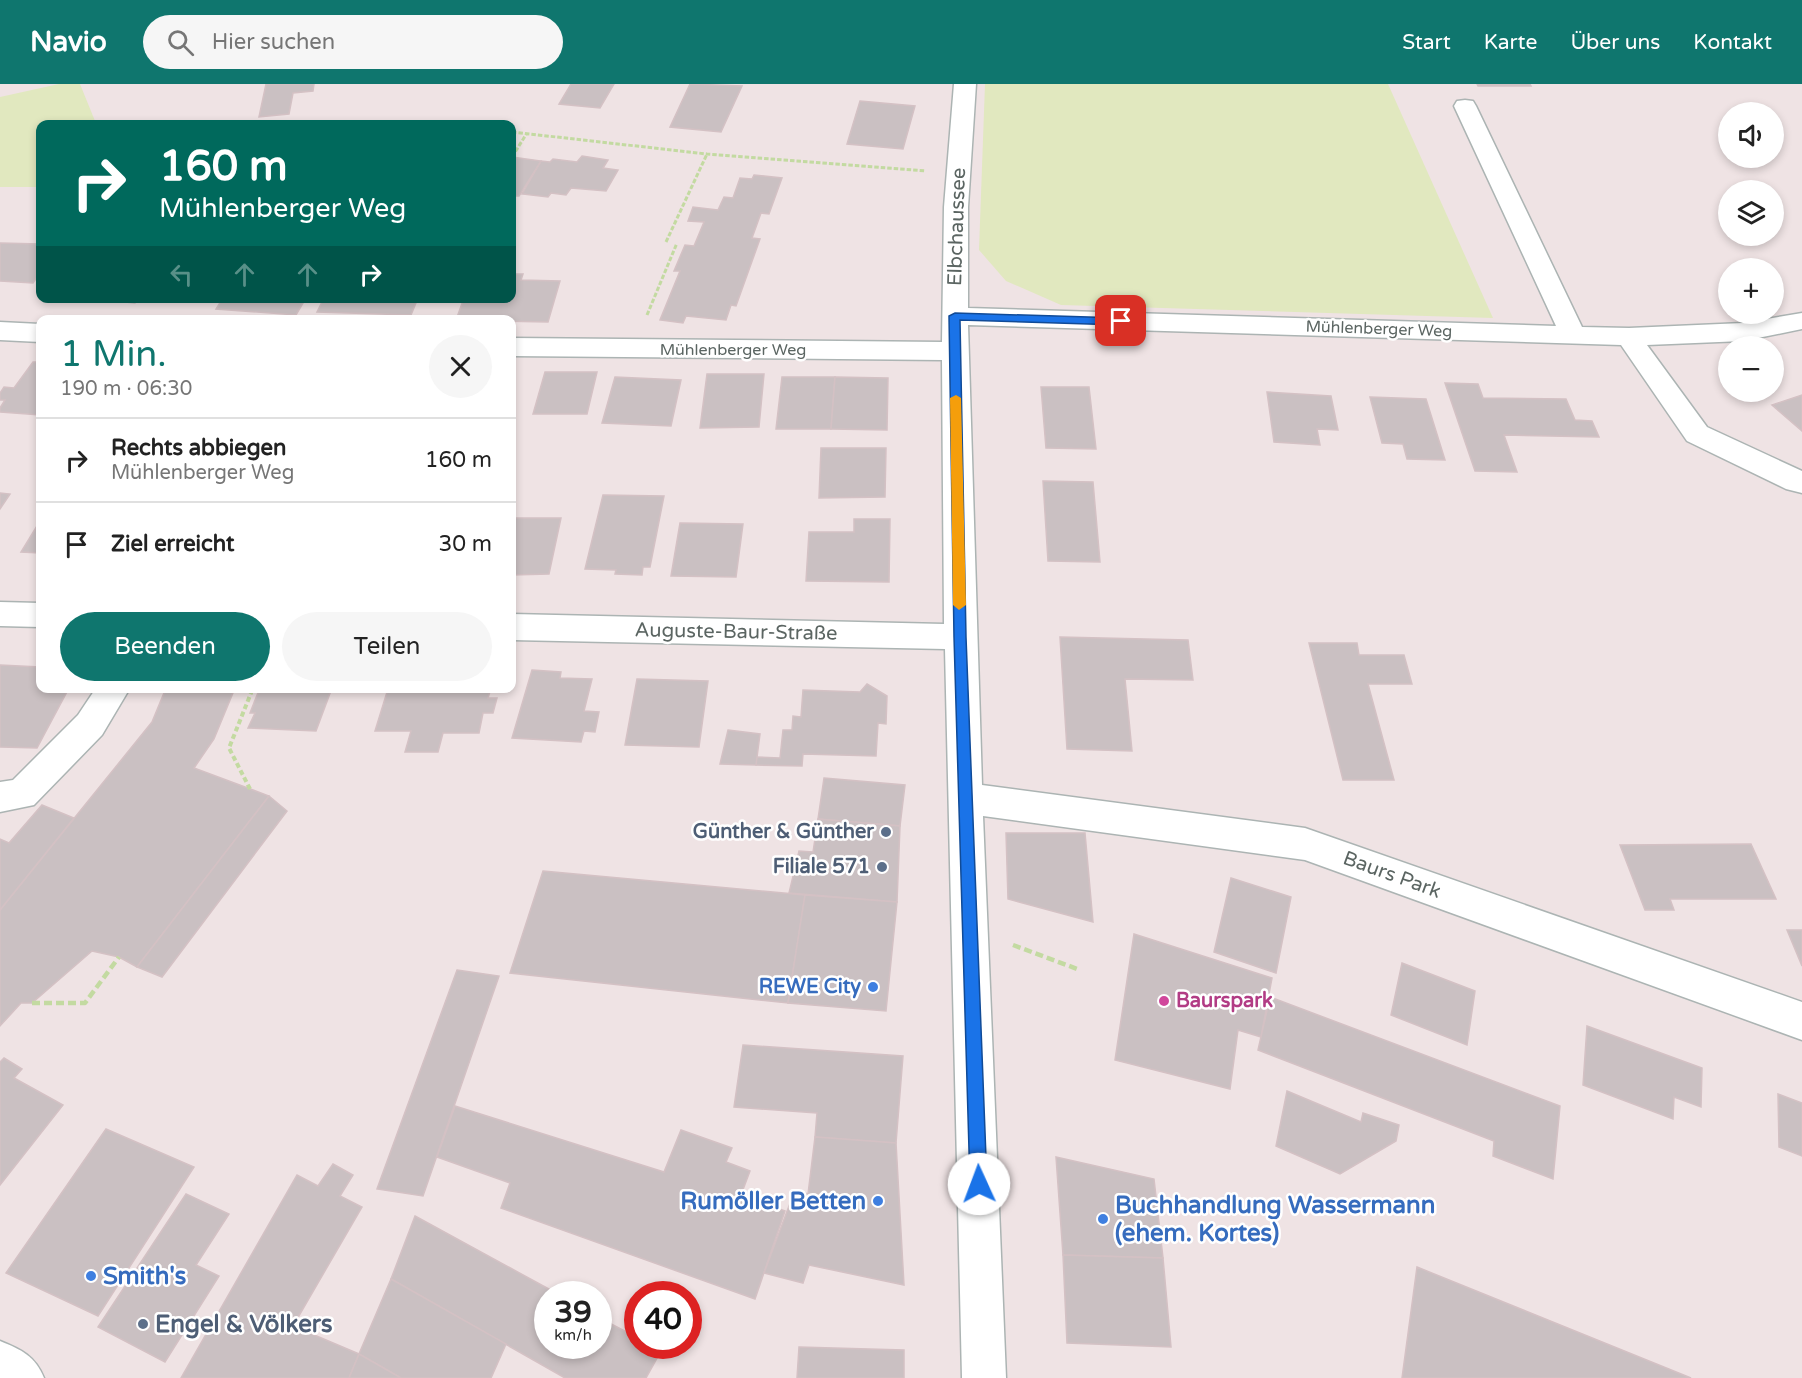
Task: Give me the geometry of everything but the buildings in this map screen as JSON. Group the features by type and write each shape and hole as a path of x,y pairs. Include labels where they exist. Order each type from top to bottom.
{"street":[{"name":"Elbchaussee","path":"965,84 956,207 955,351 960,637 984,1378"},
{"path":"1465,106 1572,335"},
{"name":"Mühlenberger Weg","path":"955,316 1629,337 1743,332 1802,321"},
{"path":"0,331 36,333"},
{"path":"1629,337 1647,366 1697,434 1796,482 1802,482"},
{"name":"Mühlenberger Weg","path":"516,347 955,351"},
{"path":"0,614 36,615"},
{"name":"Auguste-Baur-Straße","path":"516,627 960,637"},
{"path":"0,797 22,794 90,724 111,693"},
{"name":"Baurs Park","path":"966,798 1305,844 1802,1021"},
{"path":"0,1363 22,1378"}],"path":[{"path":"516,132 707,154 959,174"},
{"path":"516,151 527,133"},
{"path":"666,242 707,154"},
{"path":"633,349 677,243"},
{"path":"250,789 229,748 251,693"},
{"path":"1014,946 1080,970"},
{"path":"32,1003 85,1003 119,957"}],"green space":[{"path":"59,84 80,84 95,120 36,120 36,187 0,187 0,97"},
{"path":"985,84 1388,84 1493,318 1061,305 1006,281 979,250"}],"slow traffic":[{"path":"956,398 959,605"}],"place":[{"name":"Günther & Günther","path":"886,832"},
{"name":"Filiale 571","path":"882,867"},
{"name":"REWE City","path":"873,987"},
{"name":"Baurspark","path":"1164,1001"},
{"name":"Rumöller Betten","path":"878,1201"},
{"name":"Buchhandlung Wassermann (ehem. Kortes)","path":"1103,1219"},
{"name":"Smith's","path":"91,1276"},
{"name":"Engel & Völkers","path":"143,1324"}],"route":[{"path":"979,1184 960,637 955,316 1121,321"}]}
